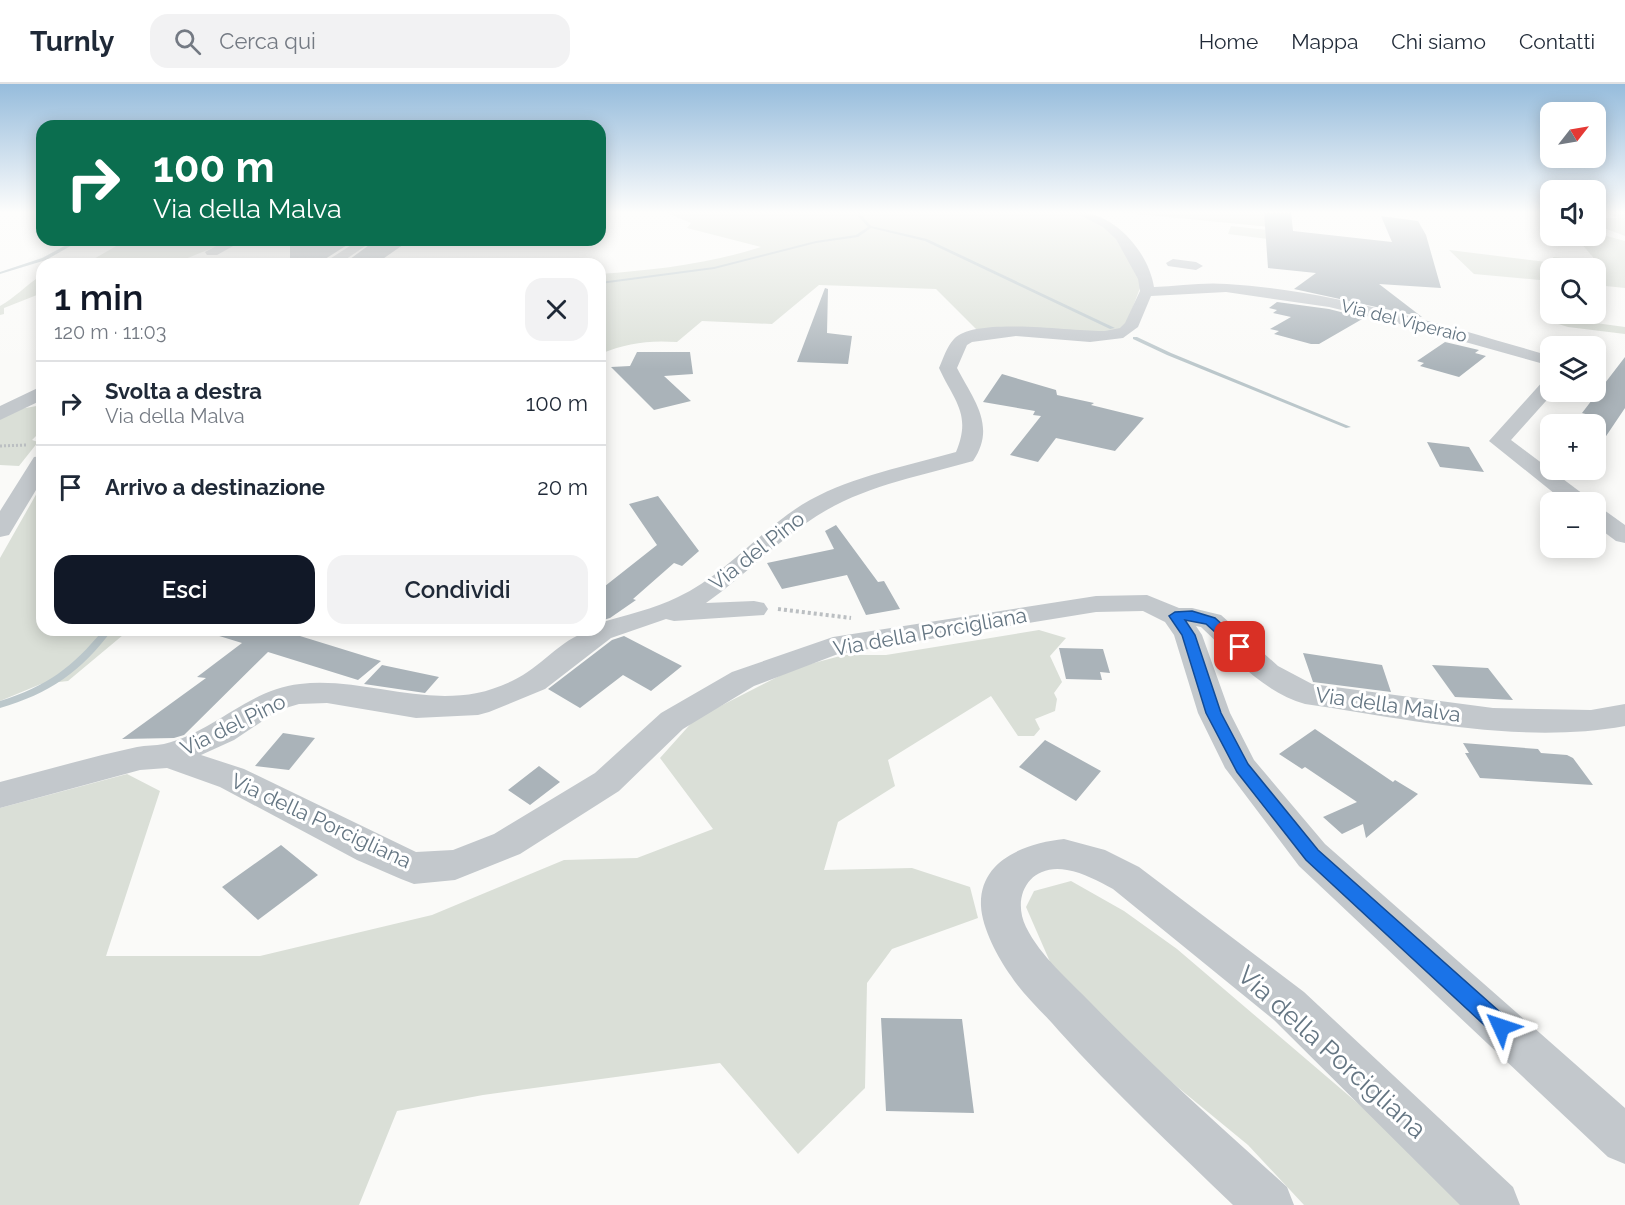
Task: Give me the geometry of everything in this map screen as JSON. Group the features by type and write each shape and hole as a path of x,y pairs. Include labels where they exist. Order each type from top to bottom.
{"street":[{"path":"1139,264 1147,278 1147,292"},
{"path":"1183,264 1196,266"},
{"name":"Via del Viperaio","path":"1147,292 1226,288 1305,297 1413,322 1540,358"},
{"name":"Via del Pino","path":"606,630 688,603 727,576 785,526 851,489 965,456 974,437 972,405 948,368 956,350 966,338 1016,331 1078,336 1119,335 1127,331 1133,322 1140,298 1147,292"},
{"path":"1540,396 1498,441 1566,492"},
{"path":"0,414 36,397"},
{"path":"0,530 36,456"},
{"path":"1606,522 1625,536"},
{"name":"Via della Porcigliana","path":"0,795 140,758 168,756 232,778 370,849 414,868 455,865 507,844 607,782 672,721 743,679 833,646 1096,604 1147,603 1175,616"},
{"path":"657,614 754,609"},
{"name":"Via della Malva","path":"1175,616 1192,615 1211,621 1269,673 1305,693 1493,719 1591,721 1625,716"},
{"path":"1175,616 1188,635 1214,713 1242,768 1312,855 1625,1140"},
{"name":"Via del Pino","path":"168,756 223,732 269,702 299,694 327,693 416,707 478,704 534,681 596,636"},
{"name":"Via della Porcigliana","path":"1269,1205 1118,1063 1025,963 1007,930 1000,904 1004,884 1017,868 1040,857 1065,854 1092,861 1126,878 1288,1006 1495,1205"}],"path":[{"path":"0,446 36,454"},
{"path":"754,609 796,609 858,620"}],"shaded area":[{"path":"1133,264 1143,280 1125,328 1116,332 979,332 936,289 819,285 772,324 702,321 677,342 638,343 606,352 606,273 681,265"},
{"path":"1464,264 1540,264 1540,280 1474,274"},
{"path":"1606,264 1625,264 1625,288 1606,286"},
{"path":"36,279 36,295 4,308 4,314 0,315 0,306"},
{"path":"1558,324 1603,324 1625,327 1625,334"},
{"path":"36,406 36,436 32,440 36,441 36,445 19,466 0,465 0,419 20,409"},
{"path":"36,495 36,636 122,636 68,681 41,684 0,701 0,558"},
{"path":"1039,630 1066,638 1050,656 1062,682 1054,693 1057,699 1055,711 1035,719 1040,729 1034,736 1018,736 991,696 888,760 895,786 838,822 824,870 912,868 970,887 978,918 892,949 867,983 865,1088 798,1154 720,1063 483,1095 397,1111 359,1205 0,1205 0,808 127,774 160,791 106,956 260,956 432,915 564,860 637,858 713,829 660,758 695,719 795,668 844,655 886,655"},
{"path":"1071,881 1124,911 1177,949 1368,1112 1463,1205 1304,1205 1248,1145 1130,1048 1054,971 1026,907 1034,891"}],"building":[{"path":"1268,264 1434,264 1441,288 1379,284 1422,317 1294,289 1316,273 1268,268"},
{"path":"825,288 828,289 827,333 852,336 848,364 797,362"},
{"path":"1277,302 1329,309 1364,318 1319,344 1311,344 1274,334 1279,331 1270,329 1291,317 1273,313 1277,310 1269,308"},
{"path":"1445,342 1479,350 1475,353 1486,356 1459,377 1420,366 1424,363 1417,361"},
{"path":"637,352 690,352 693,374 664,376 691,401 654,410 611,367 630,366"},
{"path":"1625,357 1625,408 1606,436 1606,414 1582,413 1590,402 1606,402 1606,382"},
{"path":"1002,374 1056,390 1057,395 1144,418 1115,451 1056,438 1038,462 1010,455 1041,416 1033,415 1035,411 983,402"},
{"path":"1427,442 1469,447 1484,472 1440,467"},
{"path":"658,496 699,551 682,566 674,563 633,599 636,600 606,619 606,585 657,545 629,504"},
{"path":"836,525 878,582 884,581 900,609 866,615 847,575 782,589 767,563 834,549 825,531"},
{"path":"219,636 300,636 381,661 358,680 268,652 184,735 174,738 122,739 206,678 197,677 242,643"},
{"path":"624,636 682,666 651,691 623,675 580,708 548,689 612,640"},
{"path":"1059,648 1103,649 1110,673 1100,672 1102,680 1066,679"},
{"path":"1303,653 1382,665 1391,692 1313,682"},
{"path":"382,665 439,677 425,693 364,684"},
{"path":"1432,665 1488,668 1513,700 1455,697"},
{"path":"1315,729 1393,782 1395,780 1418,794 1366,838 1363,824 1342,834 1323,817 1357,802 1305,767 1302,769 1279,754"},
{"path":"283,733 315,738 289,770 255,766"},
{"path":"1045,740 1101,771 1076,801 1019,767"},
{"path":"1463,743 1538,749 1541,753 1567,755 1573,758 1593,785 1480,778 1465,753 1469,753"},
{"path":"539,766 560,782 530,805 508,790"},
{"path":"281,845 318,875 258,920 222,887"},
{"path":"881,1018 962,1019 974,1113 886,1111"}],"waterway":[{"path":"0,273 27,264"},
{"path":"606,282 728,264"},
{"path":"977,264 1112,328"},
{"path":"1135,338 1348,427"},
{"path":"0,705 34,693 61,678 84,658 103,636"}],"route":[{"path":"1240,647 1211,621 1192,615 1175,616 1188,635 1214,713 1242,768 1312,855 1501,1027"}]}
